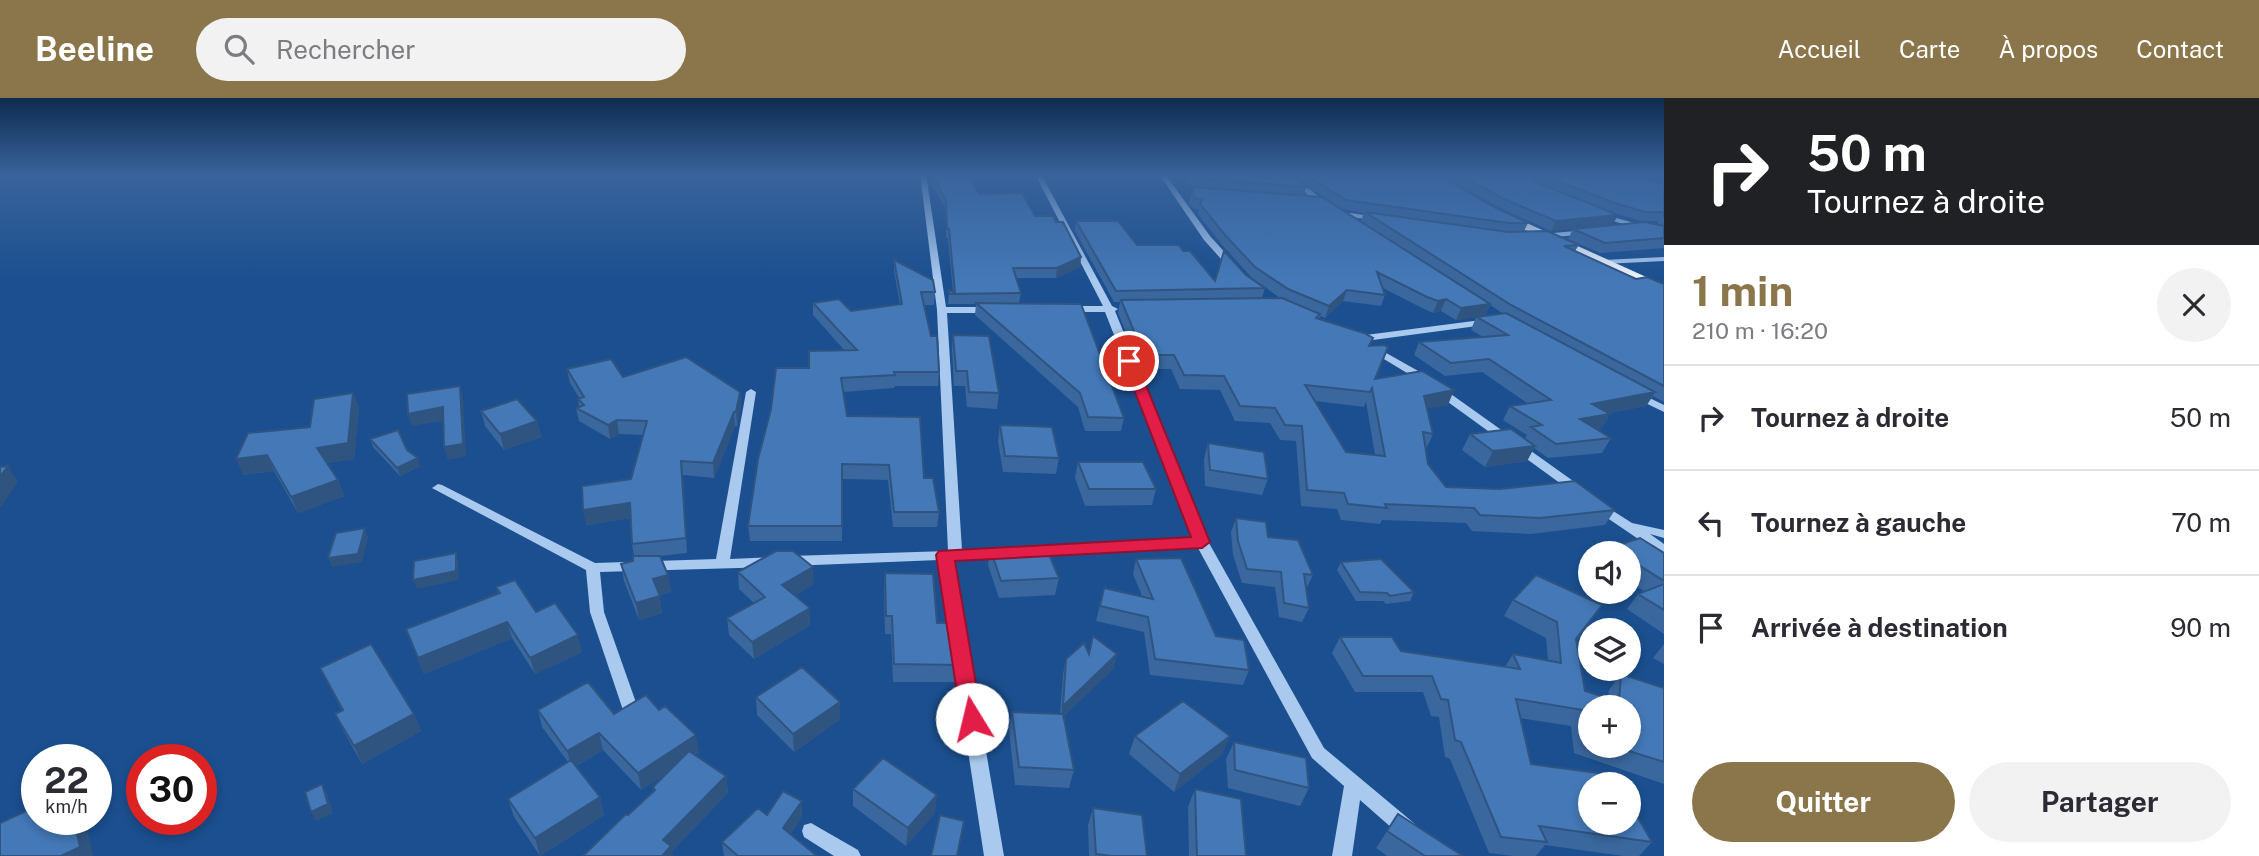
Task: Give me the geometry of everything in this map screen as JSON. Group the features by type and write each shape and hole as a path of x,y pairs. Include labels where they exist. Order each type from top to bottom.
{"main road":[{"path":"1495,212 1664,290"}],"street":[{"path":"928,209 942,310 950,555 994,856"},
{"path":"1058,209 1116,309 1202,542 1318,752 1419,839"},
{"path":"1187,209 1207,238 1239,274"},
{"path":"1333,209 1362,228"},
{"path":"1595,212 1635,227 1664,233"},
{"path":"1339,213 1391,221"},
{"path":"1609,229 1653,225"},
{"path":"1525,236 1597,231"},
{"path":"1603,262 1664,259"},
{"path":"942,310 1007,309"},
{"path":"1058,309 1116,309"},
{"path":"1357,339 1501,320 1489,312"},
{"path":"1346,334 1416,374 1664,550"},
{"path":"1629,390 1664,409"},
{"path":"722,564 751,392"},
{"path":"438,488 593,568 950,555 1202,542"},
{"path":"1621,522 1664,534"},
{"path":"593,568 597,612 632,710"},
{"path":"1342,856 1353,783"},
{"path":"811,831 851,856"}],"building":[{"path":"946,209 1031,209 1035,216 1053,216 1056,222 1063,222 1081,257 1057,268 1013,268 1021,293 949,294 949,290 955,293"},
{"path":"1204,209 1341,209 1490,304 1461,308 1446,299 1438,301 1427,297 1377,272 1385,295 1347,290 1329,306 1288,289 1255,267"},
{"path":"1412,209 1499,209 1528,223 1508,223"},
{"path":"1529,209 1604,209 1618,215 1556,221"},
{"path":"1636,209 1664,209 1664,217 1663,212"},
{"path":"1365,212 1508,232 1547,231 1579,245 1564,246 1636,279 1647,277 1664,284 1664,386 1511,305"},
{"path":"1076,221 1118,221 1137,245 1179,245 1183,251 1190,251 1215,281 1224,251 1246,275 1265,288 1116,291"},
{"path":"1645,222 1664,226 1664,238 1605,243 1573,229"},
{"path":"894,260 933,280 935,292 921,292 931,336 937,336 939,372 894,372 895,375 841,378 847,416 920,417 924,478 933,478 939,512 894,512 889,465 842,464 842,526 748,526 758,459 771,409 776,368 809,368 809,351 857,350 813,303 839,299 851,311 902,304"},
{"path":"1282,298 1320,314 1316,318 1373,338 1369,346 1388,347 1375,379 1422,371 1454,390 1424,396 1433,434 1423,432 1428,464 1446,487 1500,489 1575,481 1615,510 1540,518 1480,515 1474,508 1385,504 1387,508 1348,504 1344,493 1307,490 1302,426 1285,425 1275,408 1240,406 1224,376 1184,375 1174,355 1144,355 1121,300","holes":["1305,385 1370,392 1372,388 1385,456 1346,452"]},
{"path":"976,303 1081,304 1124,418 1088,417 1080,393"},
{"path":"1506,313 1655,392 1592,404 1610,414 1580,419 1611,438 1556,444 1531,427 1542,425 1510,406 1551,400 1489,359 1451,363 1419,342 1508,335 1477,317"},
{"path":"953,335 989,336 999,393 969,392 967,371 956,371"},
{"path":"686,357 740,392 736,412 713,463 681,461 686,538 632,544 630,503 583,510 582,486 631,479 647,421 617,420 608,425 576,408 584,405 578,399 584,397 567,369 611,359 623,377"},
{"path":"460,386 463,444 444,447 443,407 408,414 407,394"},
{"path":"353,393 348,443 317,448 338,480 291,497 267,455 236,459 248,433 310,427 314,399"},
{"path":"517,399 537,421 500,434 481,411"},
{"path":"1000,425 1052,427 1059,458 1005,456"},
{"path":"1511,429 1535,446 1493,451 1470,434"},
{"path":"398,430 407,450 418,458 397,468 370,439"},
{"path":"1208,443 1264,452 1268,479 1210,470"},
{"path":"1078,462 1143,462 1156,489 1089,489"},
{"path":"8,466 0,477 0,467"},
{"path":"1236,518 1266,522 1268,537 1298,540 1313,575 1304,574 1309,608 1284,603 1281,572 1247,569 1238,541"},
{"path":"365,528 358,554 328,558 336,533"},
{"path":"1640,538 1664,553 1664,581 1641,567 1641,541 1631,541"},
{"path":"1045,545 1059,578 1001,581 990,548"},
{"path":"776,551 793,551 813,567 782,585 810,608 752,642 727,618 765,597 738,572"},
{"path":"456,553 456,571 413,580 414,561"},
{"path":"633,556 660,556 668,575 653,579 660,596 636,603 621,564 633,561"},
{"path":"1181,558 1216,636 1244,640 1249,670 1155,659 1148,617 1100,606 1104,588 1153,599 1136,559"},
{"path":"1381,559 1414,592 1390,596 1387,593 1360,592 1341,562"},
{"path":"885,573 933,574 937,623 950,623 957,665 894,664 892,616 886,616"},
{"path":"1536,575 1578,594 1578,604 1602,605 1592,618 1578,618 1576,639 1578,681 1583,681 1585,691 1597,695 1578,695 1578,709 1516,699 1531,764 1591,772 1578,772 1578,832 1539,826 1547,842 1501,837 1461,742 1455,740 1448,700 1441,699 1432,676 1363,676 1340,637 1392,637 1401,651 1520,669 1513,654 1561,663 1557,622 1513,600"},
{"path":"515,580 536,612 555,603 578,635 530,658 507,622 418,658 406,629 500,593 496,587"},
{"path":"1664,584 1664,610 1641,596 1641,593"},
{"path":"1093,636 1117,654 1063,706 1066,659 1084,643 1089,654"},
{"path":"371,644 414,714 354,746 335,714 343,710 320,668"},
{"path":"802,667 840,702 793,734 756,697"},
{"path":"1620,681 1641,681 1664,688 1664,762 1641,755 1641,695 1620,695"},
{"path":"588,682 614,714 646,695 659,710 665,706 696,735 638,773 599,733 567,751 538,710"},
{"path":"1183,701 1230,736 1180,774 1135,736"},
{"path":"1012,712 1063,714 1074,770 1019,767"},
{"path":"1234,742 1306,758 1309,788 1235,770"},
{"path":"689,751 726,776 663,840 671,846 662,856 583,856 655,790 653,787"},
{"path":"883,758 937,795 908,828 853,789"},
{"path":"571,760 600,797 535,838 508,799"},
{"path":"322,784 328,804 311,812 305,792"},
{"path":"1195,789 1241,799 1246,856 1197,856"},
{"path":"783,791 802,801 783,828 817,856 738,856 722,842 758,808 767,815"},
{"path":"1093,808 1142,815 1147,856 1096,854"},
{"path":"21,813 21,835 77,835 80,847 61,856 0,856 0,823"},
{"path":"1398,814 1463,856 1425,856 1387,831"},
{"path":"940,815 964,821 957,856 931,856"},
{"path":"1641,823 1652,842 1603,835 1641,835"}],"route":[{"path":"972,719 945,555 1202,542 1129,361"}]}
